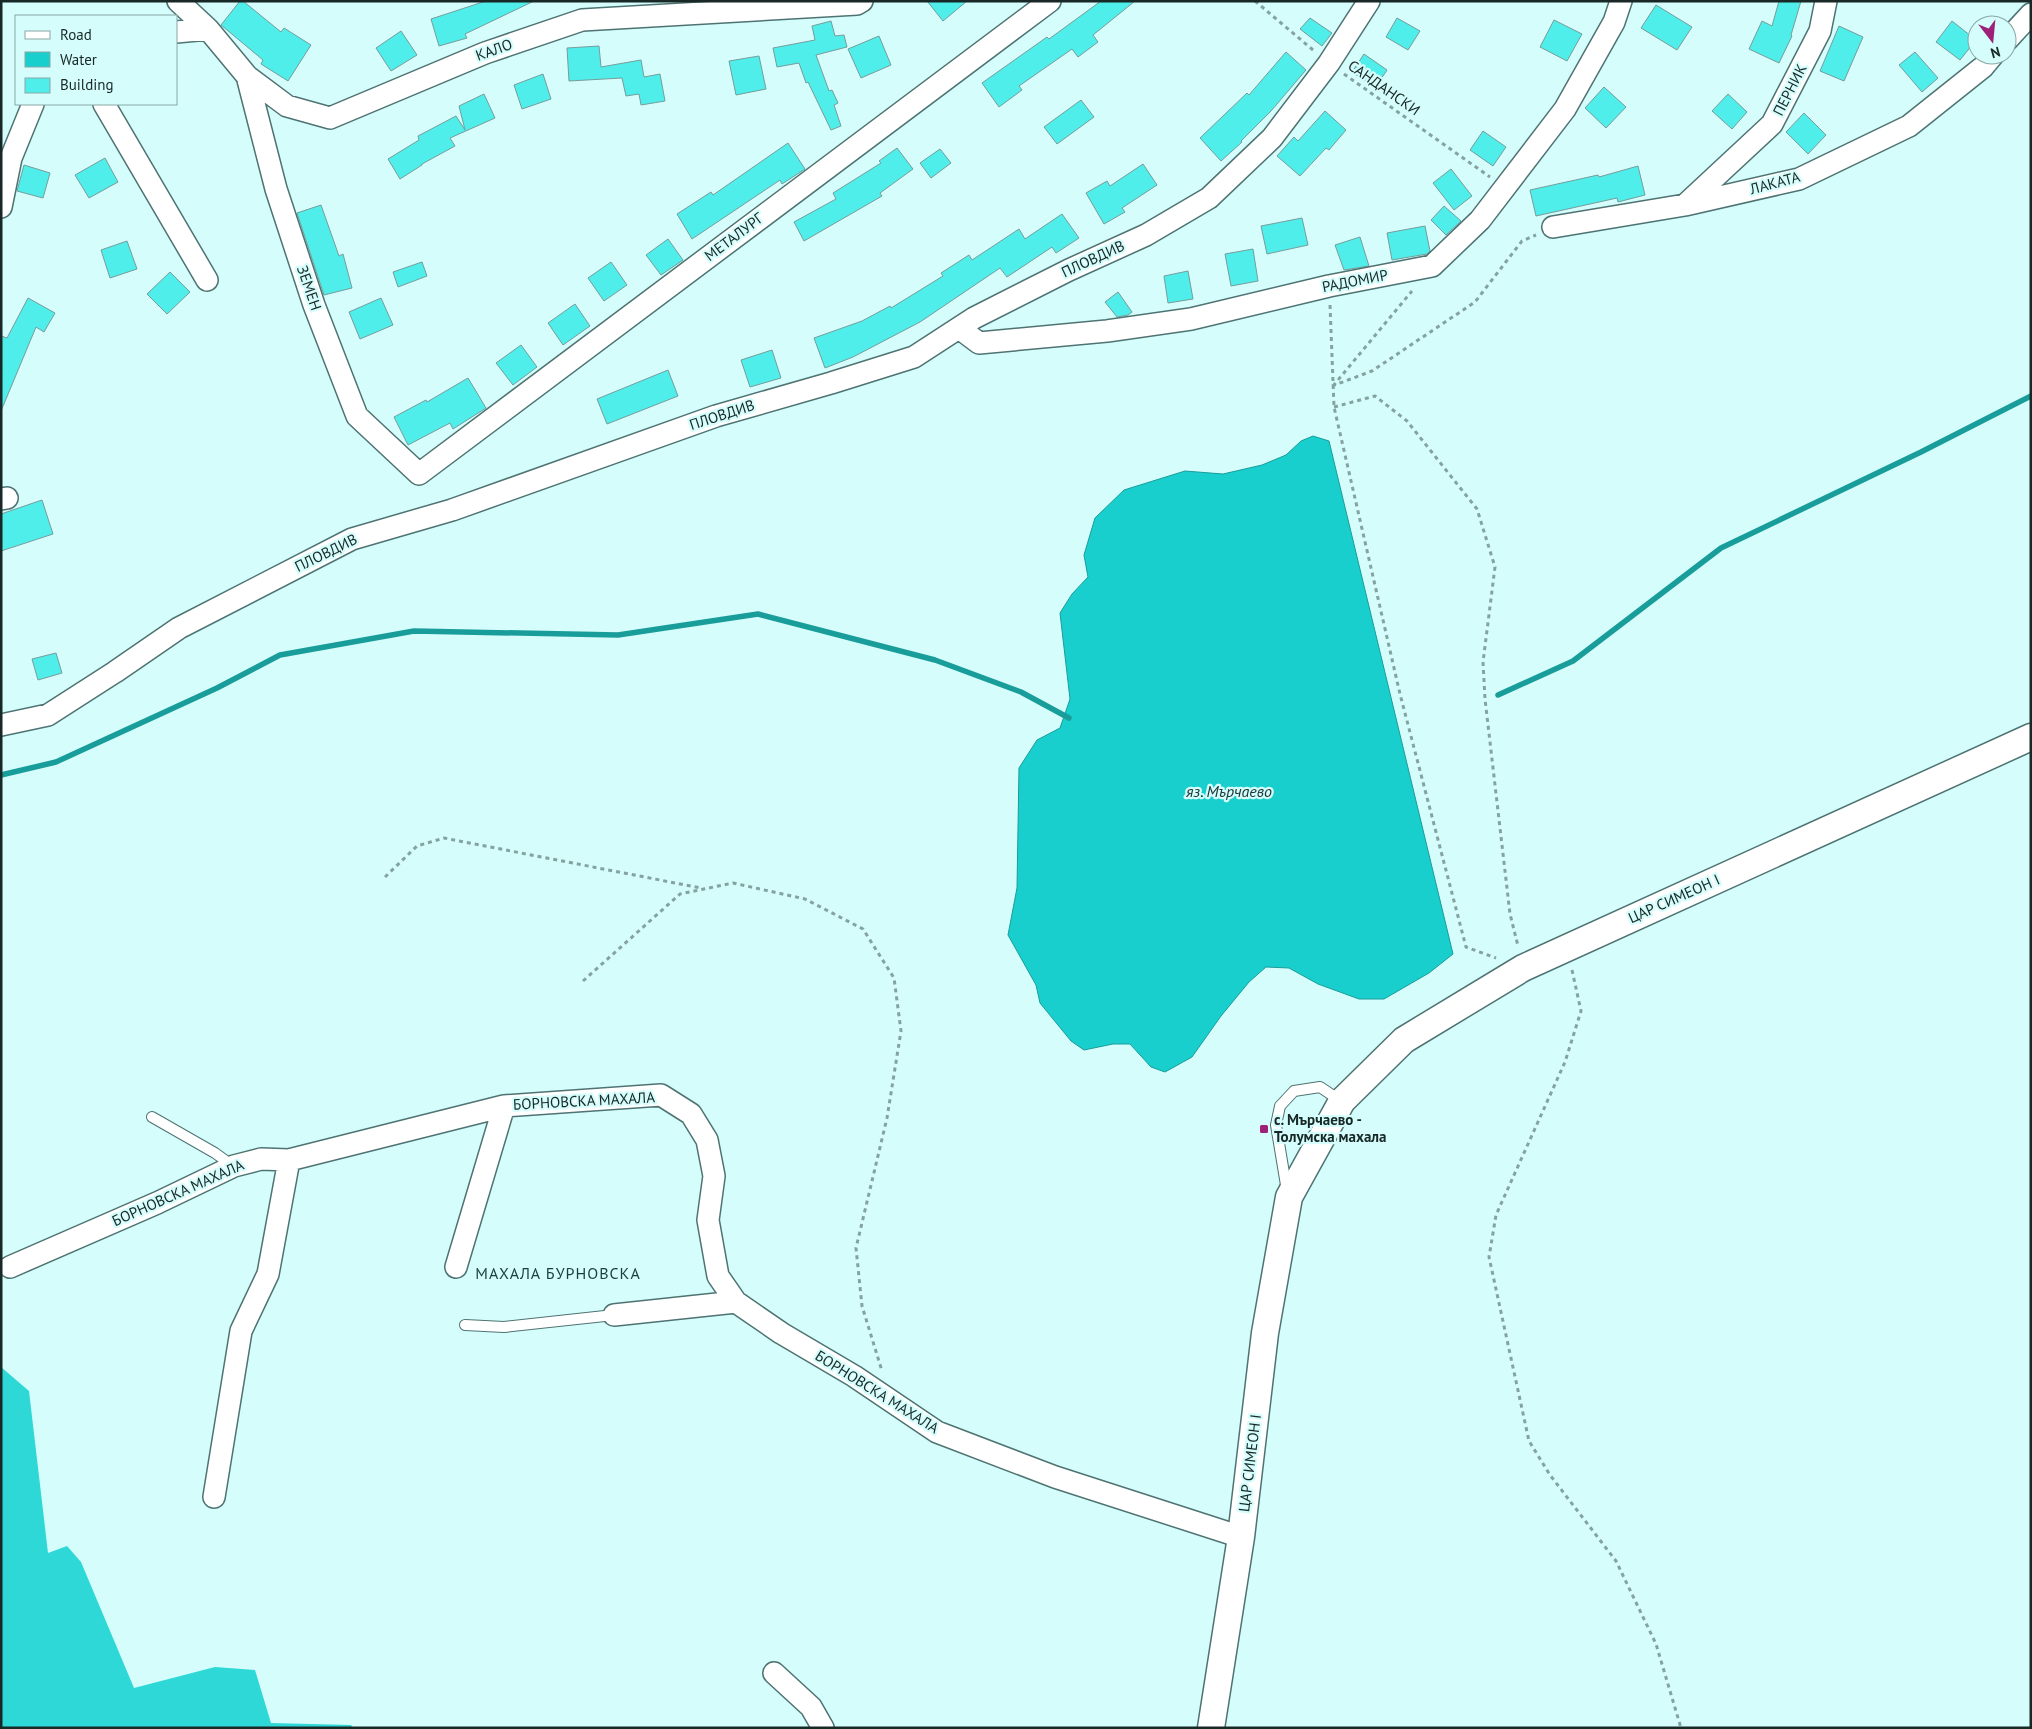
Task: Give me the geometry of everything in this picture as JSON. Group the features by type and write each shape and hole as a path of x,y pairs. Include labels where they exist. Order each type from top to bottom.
{"street":[{"name":"КАЛО","path":"178,1 208,29 247,76 287,106 330,118 485,53 582,20 857,4 862,1"},
{"name":"МЕТАЛУРГ","path":"419,474 1050,1"},
{"name":"ПЛОВДИВ","path":"1,725 48,715 116,672 179,628 352,538 452,510 716,416 831,383 914,356 974,318 1069,270 1146,235 1209,198 1272,138 1330,64 1369,1"},
{"path":"1432,266 1480,220 1565,109 1614,22 1621,1"},
{"name":"ПЕРНИК","path":"1685,205 1772,124 1820,31 1826,1"},
{"path":"2017,29 2031,14"},
{"path":"178,32 208,29"},
{"name":"ЛАКАТА","path":"1553,227 1685,205 1799,179 1910,126 1985,65"},
{"name":"ЗЕМЕН","path":"247,76 276,189 314,304 357,416 419,474"},
{"path":"1,207 11,158 33,105"},
{"path":"105,105 207,280"},
{"name":"РАДОМИР","path":"959,328 978,343 1107,331 1191,319 1329,286 1432,266"},
{"name":"ЦАР СИМЕОН I","path":"1211,1728 1241,1538 1265,1333 1288,1197 1342,1101 1404,1040 1523,968 2031,737"},
{"name":"БОРНОВСКА МАХАЛА","path":"10,1267 157,1203 234,1166 261,1159 289,1160 504,1106 660,1095 691,1114 707,1140 714,1176 708,1220 718,1276 736,1302 781,1333 854,1376 937,1432 1055,1477 1241,1538"},
{"path":"456,1267 504,1106"},
{"path":"214,1498 241,1331 268,1274 289,1160"},
{"path":"614,1315 736,1302"},
{"path":"774,1673 811,1707 823,1728"}],"lane":[{"path":"1288,1197 1276,1125 1280,1106 1294,1091 1320,1087 1342,1101"},
{"path":"152,1117 234,1166"},
{"path":"466,1325 504,1327 614,1315"}],"path":[{"name":"САНДАНСКИ","path":"1255,1 1330,64 1504,187"},
{"path":"1332,386 1372,371 1475,302 1522,241 1553,227"},
{"path":"1332,386 1432,266"},
{"path":"1329,286 1334,407 1400,694 1466,947 1523,968"},
{"path":"1334,407 1375,396 1407,421 1477,509 1495,568 1484,662 1485,698 1510,914 1523,968"},
{"path":"385,877 417,846 444,838 704,889"},
{"path":"583,981 680,894 733,883 805,899 863,929 894,978 901,1031 887,1118 856,1248 862,1306 890,1400"},
{"path":"1567,948 1581,1011 1565,1062 1496,1215 1489,1257 1529,1441 1550,1475 1616,1561 1656,1644 1681,1728"}],"shaded area":[{"path":"1,1367 29,1391 48,1553 67,1546 81,1562 134,1688 215,1667 255,1670 271,1723 351,1725 353,1728 1,1728"}],"water":[{"name":"яз. Мърчаево","path":"1313,436 1329,441 1453,954 1429,973 1384,999 1359,999 1318,984 1289,968 1266,967 1249,982 1221,1016 1192,1057 1165,1072 1151,1067 1130,1044 1113,1044 1084,1050 1071,1041 1040,1003 1036,985 1008,935 1017,888 1019,768 1037,740 1060,728 1070,699 1060,613 1072,594 1088,577 1084,555 1095,518 1124,490 1185,471 1223,474 1262,465 1286,455 1301,441"}],"building":[{"path":"240,1 243,1 281,32 284,28 311,45 288,81 261,64 263,60 221,25"},
{"path":"486,1 534,1 465,34 467,38 439,46 431,19"},
{"path":"927,1 967,1 943,21"},
{"path":"1101,1 1135,1 1093,35 1098,42 1078,57 1072,49 1019,86 1022,90 999,107 982,83 1047,37 1049,39"},
{"path":"1779,1 1801,1 1792,36 1779,63 1749,49 1762,21 1772,26"},
{"path":"1656,5 1692,27 1677,50 1641,28"},
{"path":"1310,18 1332,33 1322,46 1300,29"},
{"path":"1397,18 1420,31 1408,50 1386,37"},
{"path":"1554,20 1582,34 1567,61 1540,47"},
{"path":"831,21 835,36 844,35 847,47 816,55 829,91 832,90 838,103 834,105 841,126 831,130 808,82 806,83 799,63 777,67 773,48 815,40 812,26"},
{"path":"1952,21 1967,33 1967,51 1960,60 1936,42"},
{"path":"1839,26 1863,37 1844,81 1820,71"},
{"path":"401,31 417,55 391,71 376,48"},
{"path":"879,36 891,65 861,78 848,49"},
{"path":"599,46 601,67 641,60 644,77 660,74 665,101 641,105 639,94 626,96 622,78 569,81 567,48"},
{"path":"1286,52 1306,70 1271,111 1221,161 1200,138 1247,93 1249,95"},
{"path":"1915,52 1938,78 1922,92 1899,65"},
{"path":"1364,54 1387,70 1375,88 1352,72"},
{"path":"759,56 766,89 736,95 729,61"},
{"path":"543,74 551,99 522,109 514,85"},
{"path":"1604,87 1626,107 1606,128 1585,108"},
{"path":"484,94 495,118 450,138 455,146 422,164 400,179 388,159 419,140 418,136 456,116 465,130 459,106"},
{"path":"1728,94 1747,112 1732,129 1712,111"},
{"path":"1081,100 1094,117 1057,144 1044,127"},
{"path":"1325,111 1346,130 1329,150 1326,148 1300,176 1277,156 1294,137 1298,141"},
{"path":"1804,113 1826,135 1808,154 1786,132"},
{"path":"1483,131 1506,147 1493,166 1470,150"},
{"path":"788,143 805,169 782,184 780,180 692,239 677,214 711,192 713,195"},
{"path":"897,148 913,169 880,193 882,196 804,241 794,222 836,199 833,193 881,163 879,161"},
{"path":"940,149 951,163 931,178 920,163"},
{"path":"105,158 118,182 89,198 75,175"},
{"path":"1143,164 1157,185 1122,208 1125,212 1104,224 1086,193 1107,181 1110,186"},
{"path":"24,165 50,173 43,198 17,191"},
{"path":"1638,166 1645,195 1618,202 1617,198 1536,216 1530,190 1598,175 1599,177"},
{"path":"1451,169 1472,196 1454,210 1433,183"},
{"path":"321,205 339,256 343,254 352,288 324,295 297,213"},
{"path":"1444,206 1461,221 1446,235 1431,220"},
{"path":"1062,214 1079,238 1056,253 1052,247 1007,277 1000,268 920,322 853,357 825,368 814,338 862,321 890,306 891,308 943,276 941,273 969,255 972,260 1019,229 1025,239"},
{"path":"1302,218 1308,245 1267,254 1261,226"},
{"path":"1425,226 1430,251 1427,254 1392,260 1387,233"},
{"path":"1360,237 1369,266 1344,270 1335,245"},
{"path":"668,239 683,260 661,275 646,255"},
{"path":"127,241 137,269 110,278 101,250"},
{"path":"1253,249 1258,281 1231,286 1225,254"},
{"path":"422,262 427,276 398,287 393,272"},
{"path":"611,262 627,285 604,301 588,278"},
{"path":"1188,271 1193,299 1168,303 1164,276"},
{"path":"170,272 190,292 167,314 147,294"},
{"path":"1118,292 1132,312 1128,315 1117,317 1105,302"},
{"path":"28,298 55,313 44,332 36,327 1,411 1,336 7,338"},
{"path":"381,298 393,325 360,339 349,312"},
{"path":"575,304 590,326 563,345 548,323"},
{"path":"521,345 537,367 513,385 496,363"},
{"path":"772,350 781,378 750,387 741,360"},
{"path":"668,370 678,396 607,424 597,399"},
{"path":"468,378 486,408 453,429 450,423 408,445 394,417 426,400 427,402"},
{"path":"42,500 53,534 1,551 1,514"},
{"path":"56,653 62,673 38,680 32,659"}],"waterway":[{"path":"1498,695 1573,661 1721,548 1921,452 2031,396"},
{"path":"1,775 56,762 217,688 280,655 414,631 618,635 758,614 935,660 1021,692 1069,718"}],"place":[{"name":"с. Мърчаево - Толумска махала","path":"1264,1129"}],"district":[{"name":"МАХАЛА БУРНОВСКА","path":"558,1273"}]}
